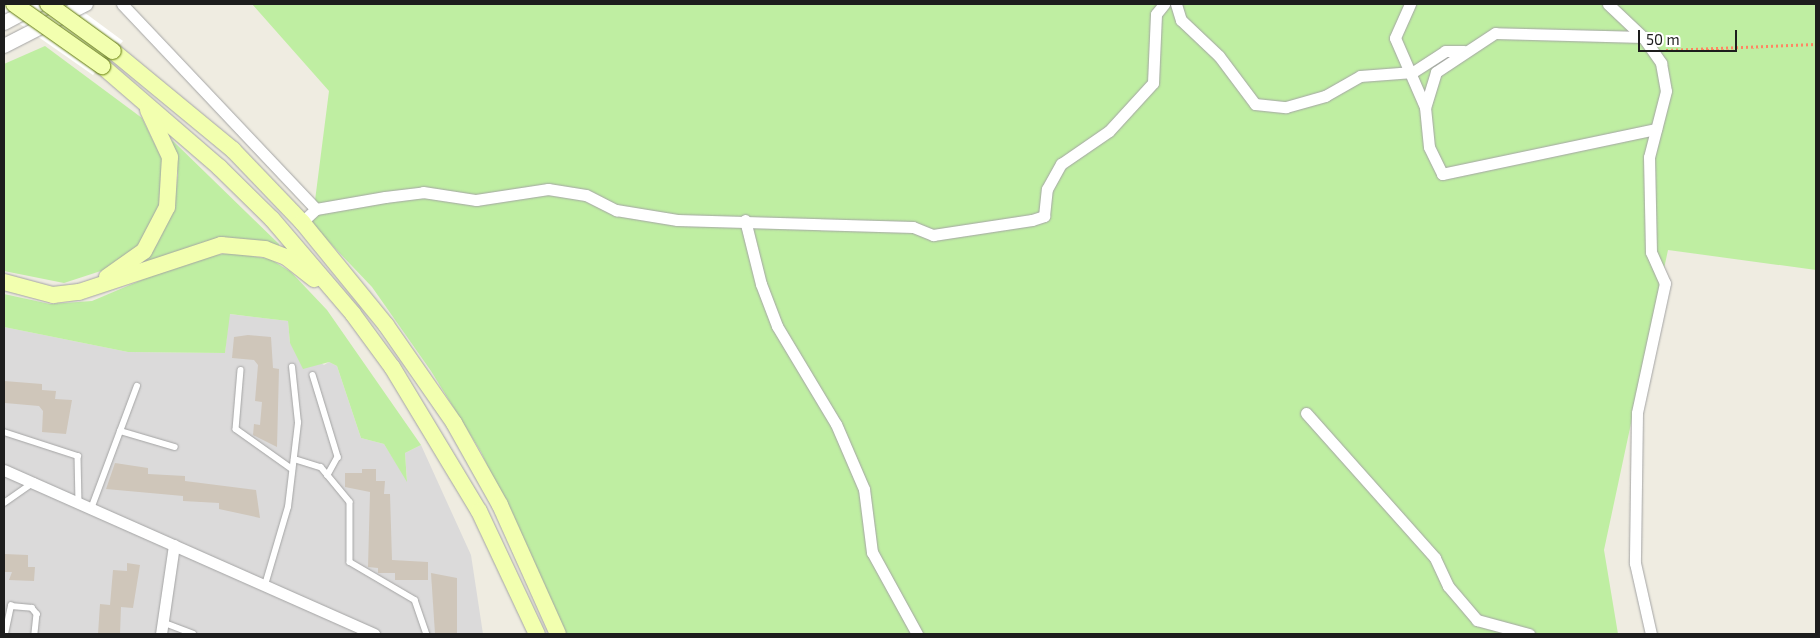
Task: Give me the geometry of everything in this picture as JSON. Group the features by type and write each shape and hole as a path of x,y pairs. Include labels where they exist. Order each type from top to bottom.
{"main road":[{"path":"14,4 135,91 272,219 352,314 402,383 479,511 537,634"},
{"path":"48,4 113,51 233,150 302,222 386,325 454,423 500,506 558,634"},
{"path":"79,292 144,251 167,207 172,174 166,144 135,91"},
{"path":"4,282 53,295 79,292 205,247 251,246 286,257 352,314"}],"street":[{"path":"4,23 40,4"},
{"path":"4,46 86,4"},
{"path":"122,4 316,209"},
{"path":"302,222 316,209 424,192 476,200 548,190 586,195 616,210 678,220 745,220 913,227 933,236 1044,216 1047,189 1060,164 1109,131 1152,83 1156,14 1164,4"},
{"path":"1176,4 1182,20 1219,56 1255,104 1286,107 1325,96 1360,76 1413,72 1445,51 1464,51"},
{"path":"1410,4 1395,38 1413,72 1425,107 1430,147 1442,174 1656,129"},
{"path":"1608,4 1643,37 1661,63 1666,91 1649,157 1651,252 1665,283 1637,413 1635,562 1651,634"},
{"path":"1425,107 1436,72 1464,51 1495,33 1643,37"},
{"path":"745,220 761,284 777,326 836,424 864,489 872,552 917,634"},
{"path":"1306,413 1435,558 1448,586 1477,620 1529,634"},
{"path":"4,470 374,634"},
{"path":"161,634 165,623 174,545"}],"lane":[{"path":"264,585 288,507 298,423 292,367"},
{"path":"242,370 236,429 292,469"},
{"path":"313,375 338,457 328,475"},
{"path":"91,508 137,386"},
{"path":"120,431 175,448"},
{"path":"4,432 78,456 79,504"},
{"path":"294,459 321,467 350,502 350,562 415,600 428,634"},
{"path":"4,503 34,482"},
{"path":"4,634 11,606 32,608 37,614 35,634"},
{"path":"165,623 193,634"}],"path":[{"path":"1652,50 1816,44"}],"shaded area":[{"path":"229,314 288,321 290,343 324,365 329,362 337,366 361,438 384,444 407,480 405,453 421,445 471,555 483,634 4,634 4,327 128,352 225,353"}],"green space":[{"path":"252,4 1816,4 1816,270 1668,250 1604,550 1618,634 565,634 481,452 431,371 372,287 312,224 329,91"},
{"path":"45,46 142,118 162,159 159,207 140,245 113,267 64,283 4,271 4,64"},
{"path":"172,140 279,244 279,247 207,242 138,268 135,265 157,244 173,210 178,175"},
{"path":"233,253 270,259 291,272 327,310 421,445 405,453 407,482 384,444 361,438 337,366 329,362 303,369 290,343 288,321 230,314 225,353 128,352 4,327 4,294 50,304 92,301 196,257"}],"pier":[{"path":"4,4 73,4 123,41 93,75 4,13"}],"building":[{"path":"248,335 271,337 273,368 279,369 277,447 253,435 254,424 260,425 262,402 255,401 258,365 254,360 232,358 234,337"},
{"path":"4,381 42,384 42,390 56,391 55,399 72,400 66,434 42,432 43,411 39,406 5,403"},
{"path":"115,463 148,468 148,474 185,476 185,481 256,490 260,518 219,509 219,503 183,501 183,496 106,489"},
{"path":"362,469 376,469 376,481 385,481 384,494 390,494 392,560 428,562 428,580 395,580 395,573 378,573 378,568 368,567 370,492 345,487 345,473 362,473"},
{"path":"4,554 28,555 28,567 35,567 34,581 9,580 12,572 4,572"},
{"path":"127,563 140,565 133,608 121,607 120,634 98,634 100,604 110,605 113,570 127,571"},
{"path":"431,573 457,578 457,634 435,634"}]}
